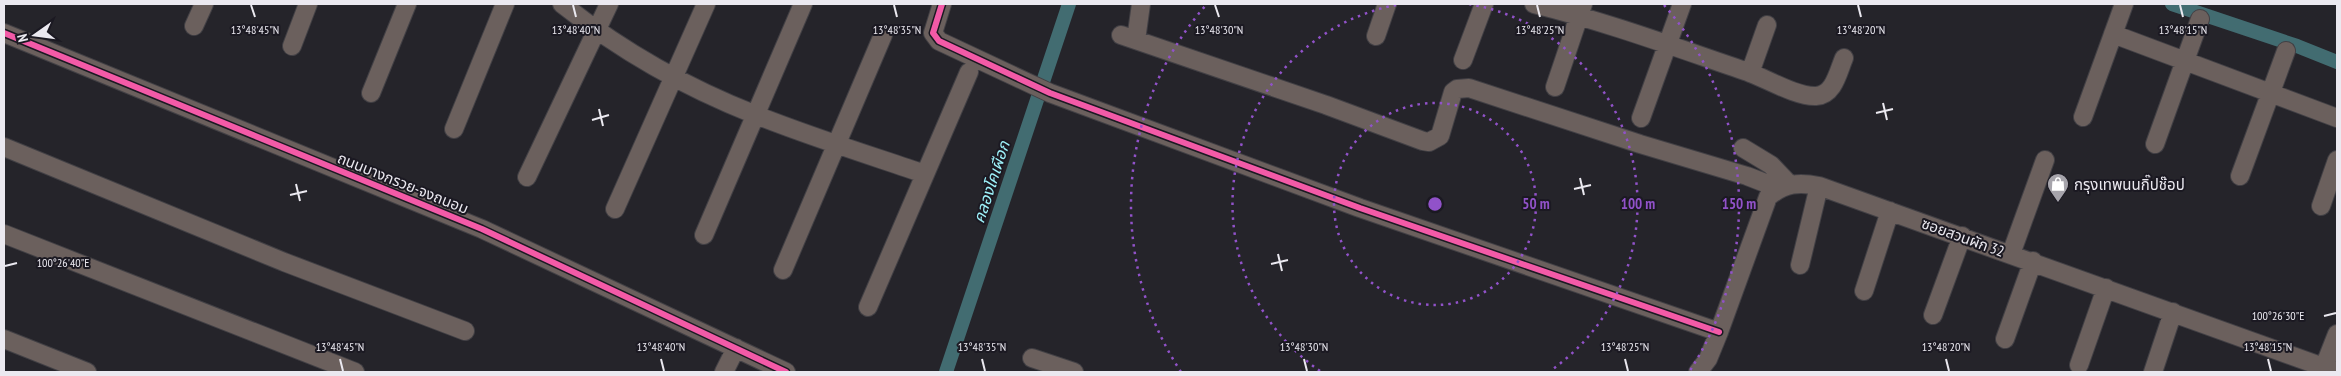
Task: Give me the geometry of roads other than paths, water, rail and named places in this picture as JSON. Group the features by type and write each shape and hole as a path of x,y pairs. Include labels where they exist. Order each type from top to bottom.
{"street":[{"path":"194,26 204,4"},
{"path":"292,46 308,4"},
{"path":"372,93 407,4"},
{"path":"454,129 505,4"},
{"path":"562,4 597,32 674,77 756,115 925,174"},
{"path":"527,177 609,4"},
{"path":"615,208 706,4"},
{"path":"704,235 803,4"},
{"path":"942,4 933,33 939,41 1024,79 1050,93 1360,208 1719,332"},
{"name":"ซอยสวนผัก 32","path":"1141,4 1128,38 1326,105 1422,141 1429,142 1440,136 1453,92 1456,89 1469,88 1640,144 1747,176 1783,186 1800,182 1819,186 2172,312 2298,365 2331,370"},
{"path":"1376,36 1387,4"},
{"path":"1464,60 1484,4"},
{"path":"1534,4 1582,9 1667,45 1750,73 1804,94 1817,96 1827,92 1833,85 1844,58"},
{"path":"1641,118 1682,4"},
{"path":"2083,117 2124,4"},
{"path":"1555,87 1582,9"},
{"path":"2155,144 2200,19"},
{"path":"1750,73 1767,25"},
{"name":"ถนนบางกรวย-จงถนอม","path":"4,34 482,229 786,372"},
{"path":"2113,34 2337,118"},
{"path":"782,270 883,35"},
{"path":"2240,176 2286,51"},
{"path":"868,307 969,72"},
{"path":"4,147 284,262 465,331"},
{"path":"1698,372 1708,359 1719,332 1768,197 1783,186 1771,166 1743,148"},
{"path":"2011,254 2045,160"},
{"path":"2321,206 2337,160"},
{"path":"1800,265 1819,186"},
{"path":"1864,291 1890,211"},
{"path":"4,234 355,372"},
{"path":"1933,315 1962,236"},
{"path":"2005,339 2033,262"},
{"path":"2079,365 2106,288"},
{"path":"2153,372 2172,312"},
{"path":"2331,370 2337,334"},
{"path":"4,338 87,372"},
{"path":"724,372 736,348"},
{"path":"1032,358 1074,372"}],"waterway":[{"name":"คลองโคเผือก","path":"946,372 1069,4"},
{"path":"2172,4 2297,46 2337,62"}],"place":[{"name":"กรุงเทพนนกิ๊ปช๊อป","path":"2058,203"}]}
